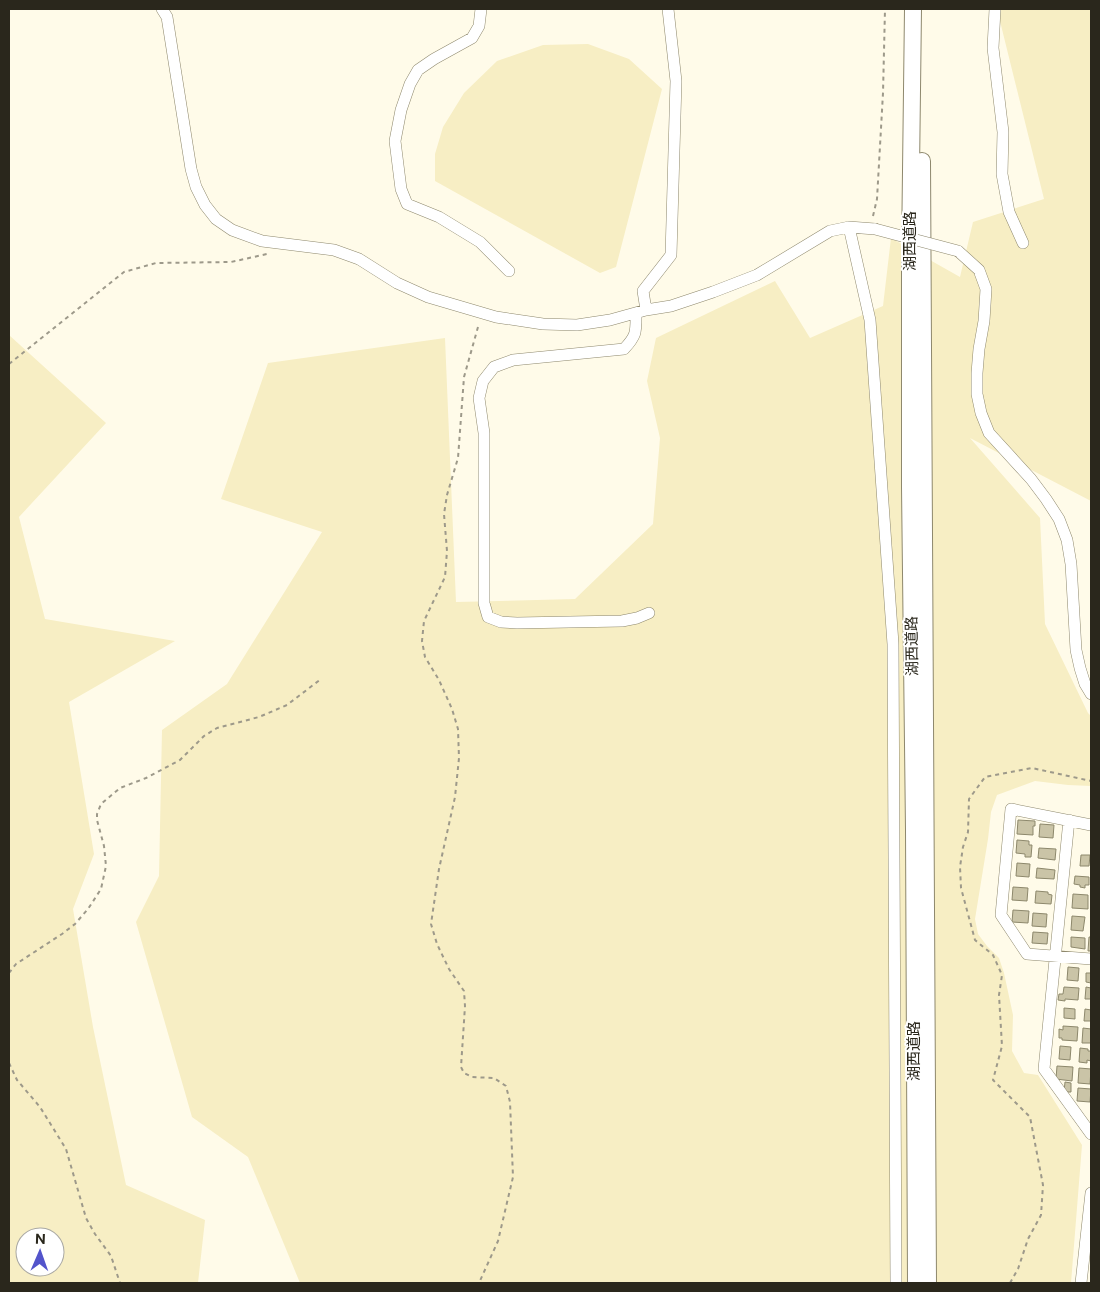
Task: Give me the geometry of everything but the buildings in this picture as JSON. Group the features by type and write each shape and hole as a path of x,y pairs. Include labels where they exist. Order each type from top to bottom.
{"highway":[{"name":"湖西道路","path":"913,9 910,487 916,1283"},
{"name":"湖西道路","path":"922,9 928,1283"}],"street":[{"path":"162,9 167,17 191,169 196,188 216,219 232,230 262,241 334,250 359,259 397,283 428,297 496,318 543,324 577,325 610,320 671,306 757,275 830,231 849,227 872,229 958,251 979,270 986,289 976,394 981,413 989,433 1046,498 1059,519 1067,540 1072,571 1076,650 1085,684 1091,694"},
{"path":"482,9 479,26 472,38 434,58 418,70 410,84 401,110 395,141 401,189 407,204 439,217 480,242 509,271"},
{"path":"649,613 622,621 517,623 501,622 488,617 484,604 484,433 479,398 484,381 494,367 513,360 624,349 632,340 641,312 643,290 671,255 676,81 668,9"},
{"path":"995,9 994,48 1002,132 1002,174 1009,212 1023,243"},
{"path":"849,227 870,320 893,644 896,1283"},
{"path":"1091,825 1011,809 1001,915 1027,954 1091,959"},
{"path":"1070,820 1044,1069 1091,1134"},
{"path":"1080,1283 1091,1193"}],"path":[{"path":"872,229 877,198 885,9"},
{"path":"9,364 124,272 156,263 231,262 268,253"},
{"path":"478,328 464,377 458,458 447,495 444,514 447,551 444,578 424,621 422,641 424,657 439,680 452,709 458,729 459,758 455,797 439,868 432,924 437,944 449,969 464,991 465,1006 461,1067 464,1074 472,1077 494,1078 506,1086 510,1102 513,1177 498,1241 479,1283"},
{"path":"9,973 16,964 75,924 88,910 100,889 106,866 104,846 97,820 101,804 120,788 146,778 180,760 204,736 217,728 259,718 287,705 322,679"},
{"path":"1010,1283 1018,1269 1028,1239 1041,1214 1043,1185 1030,1117 994,1080 1002,1046 999,996 1002,975 993,955 976,940 961,888 960,867 963,847 968,832 969,799 985,777 1032,768 1091,781"},
{"path":"9,1063 17,1080 40,1107 66,1149 86,1218 111,1256 120,1283"}],"shaded area":[{"path":"997,9 1091,9 1091,501 970,438 1040,518 1045,624 1091,716 1091,786 1035,781 997,795 991,812 975,919 978,934 999,958 1004,973 1013,1015 1012,1051 1024,1073 1038,1075 1082,1145 1071,1283 300,1283 248,1157 192,1117 136,922 159,876 162,730 227,684 322,532 221,499 268,363 445,338 456,602 575,599 653,524 660,438 647,381 656,338 775,281 810,338 883,306 891,238 960,277 973,222 1044,199"},
{"path":"588,44 629,59 662,89 616,267 600,273 435,181 435,154 443,127 464,93 497,61 543,45"},
{"path":"9,335 106,423 19,517 45,619 175,641 69,702 94,854 73,909 93,1027 126,1185 205,1220 198,1283 9,1283"}]}
